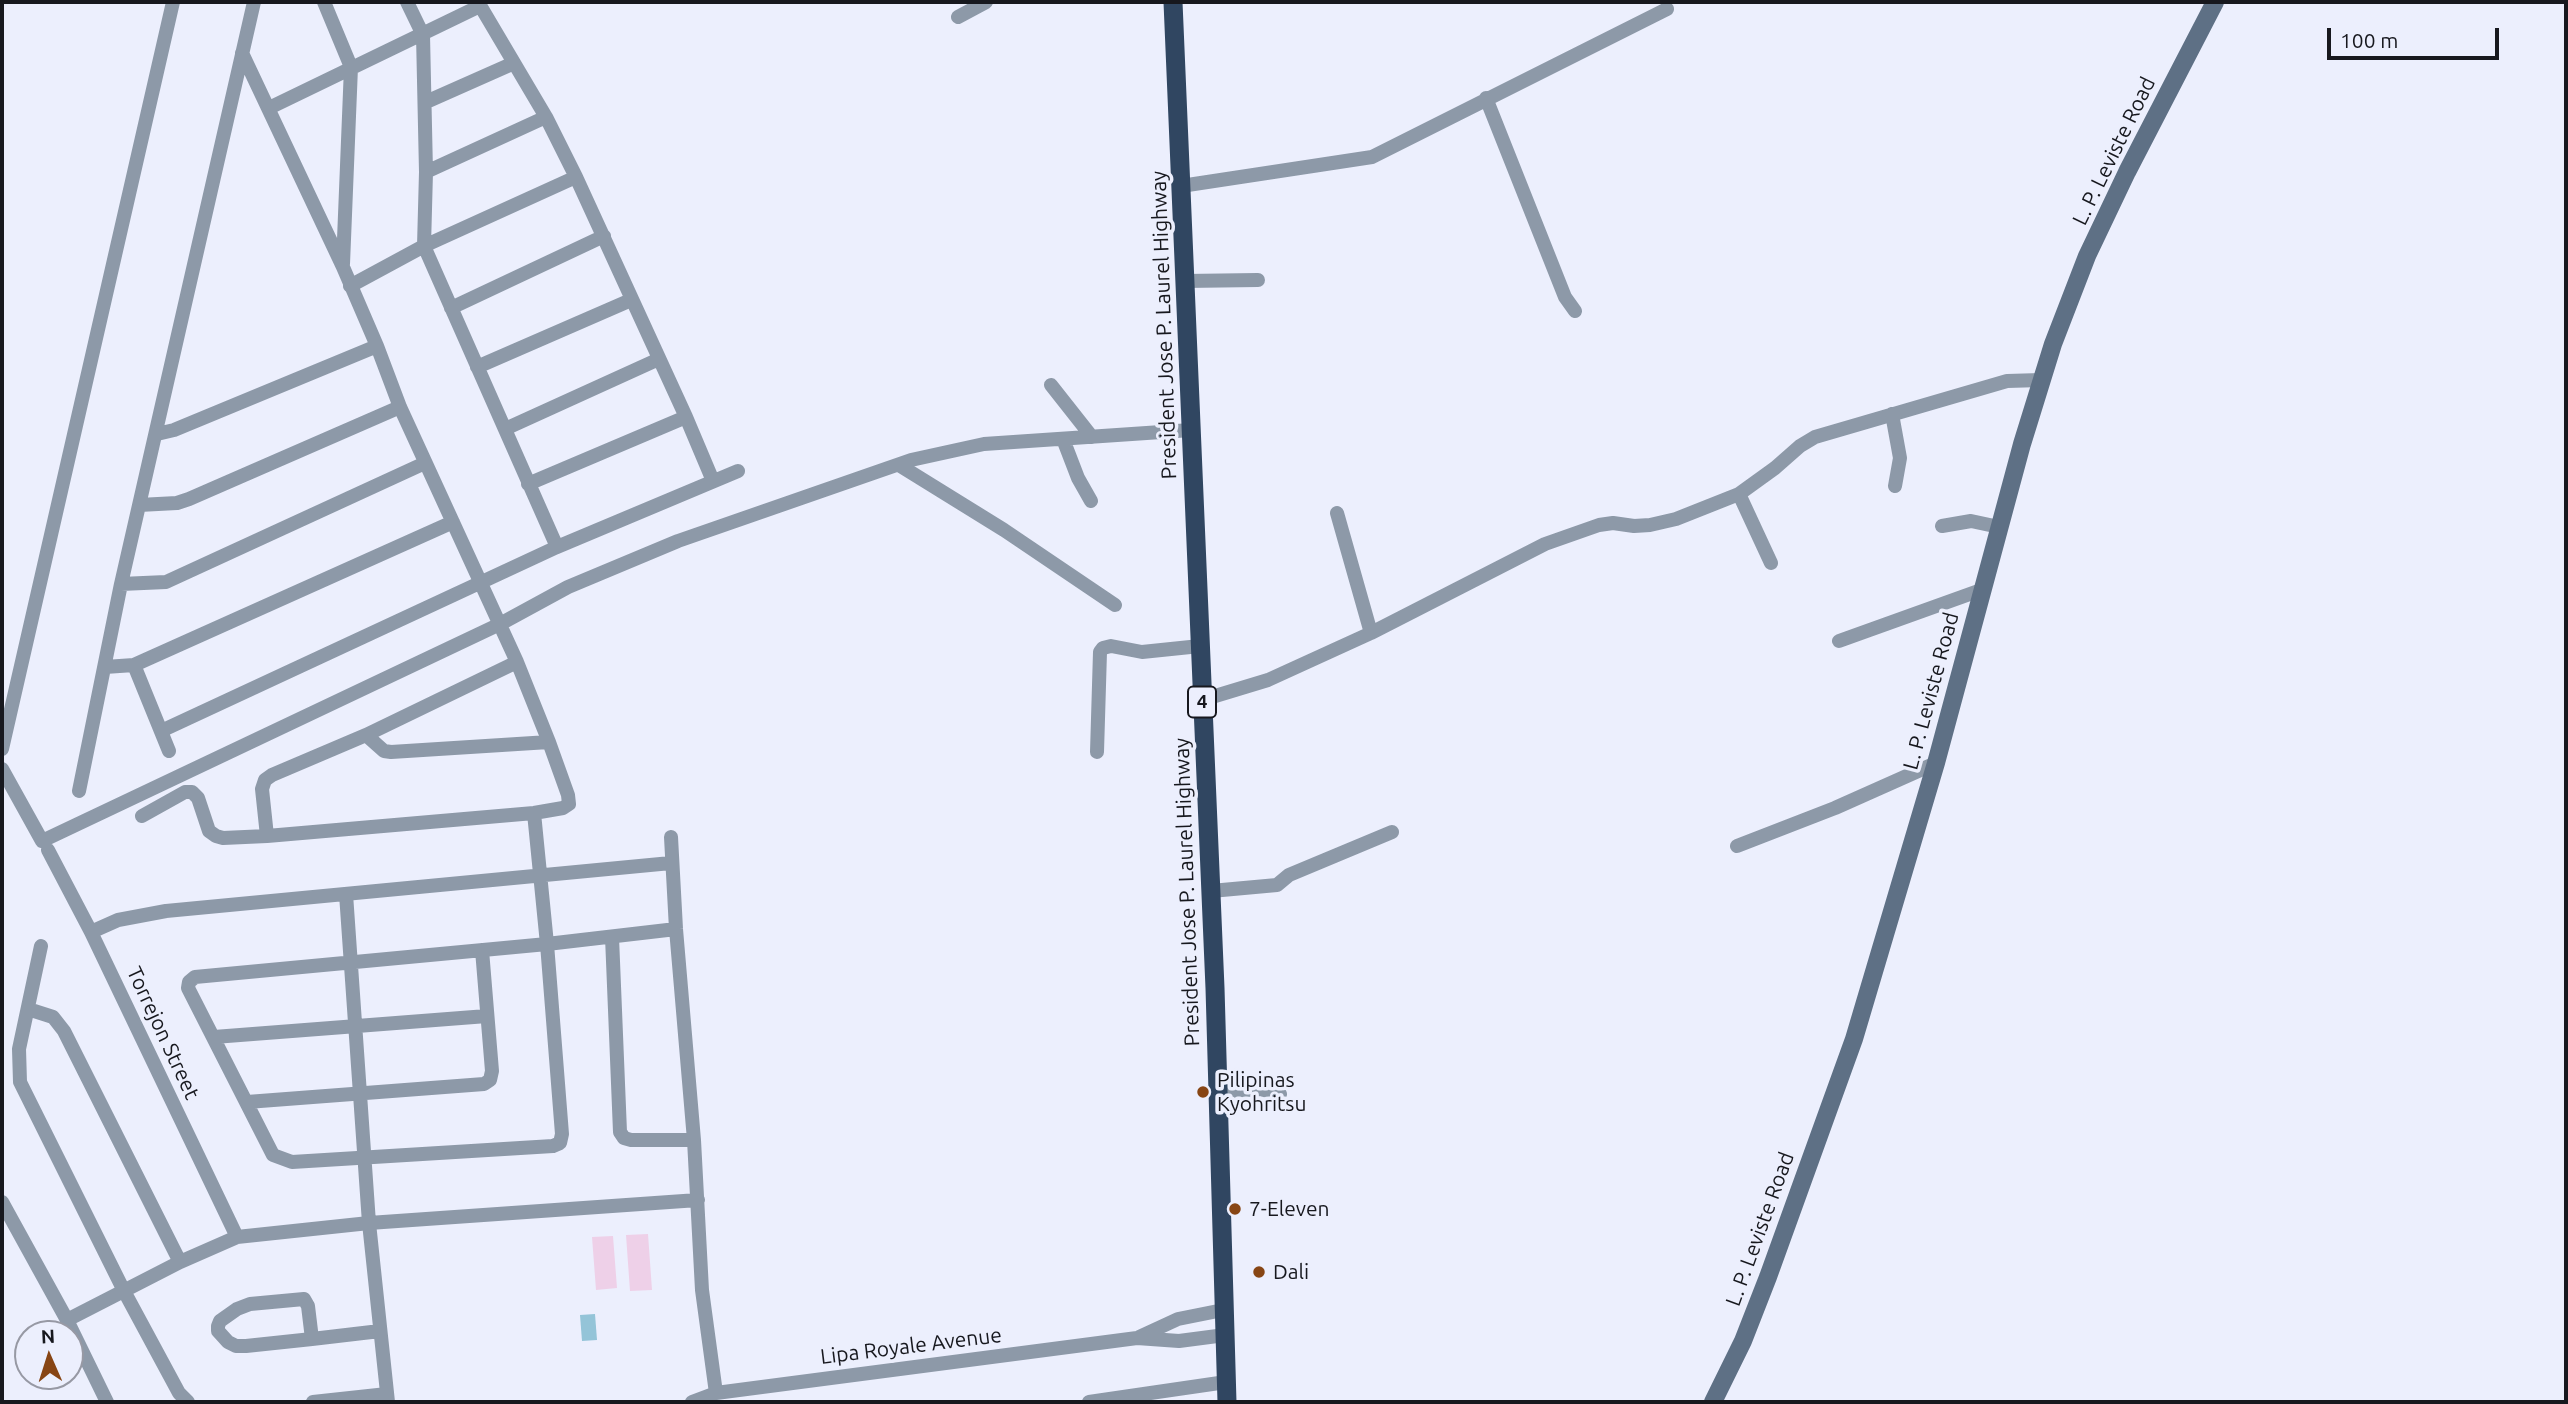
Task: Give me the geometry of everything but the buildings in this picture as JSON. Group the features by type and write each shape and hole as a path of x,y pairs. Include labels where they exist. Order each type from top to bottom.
{"highway":[{"name":"President Jose P. Laurel Highway","path":"1172,2 1219,1092 1226,1392"}],"main road":[{"name":"L. P. Leviste Road","path":"1713,1402 1743,1341 1768,1277 1854,1040 1936,763 1981,590 2041,380 2087,256 2215,2"}],"street":[{"path":"2,749 173,2"},
{"path":"79,791 121,584 254,2"},
{"path":"324,2 351,67 343,267"},
{"path":"407,2 423,35 426,102 424,246 557,547"},
{"path":"958,17 986,2"},
{"path":"269,108 423,35 479,4 546,117 576,177 713,481"},
{"path":"1181,186 1372,157 1667,9"},
{"path":"142,816 185,792 192,792 198,798 209,831 216,836 267,836 534,813 563,808 569,804 549,742 517,662 400,407 343,267 242,53"},
{"path":"426,102 514,63"},
{"path":"1486,98 1564,297 1575,311"},
{"path":"426,172 546,117"},
{"path":"350,286 424,246 576,177"},
{"path":"451,308 604,236"},
{"path":"1185,281 1258,280"},
{"path":"478,367 631,300"},
{"path":"157,434 174,430 377,346"},
{"path":"505,429 659,359"},
{"path":"1202,700 1268,680 1371,633 1545,544 1599,525 1650,525 1676,519 1740,494 1815,437 2007,381 2041,380"},
{"path":"1051,385 1092,437"},
{"path":"139,505 177,503 189,499 400,407"},
{"path":"1892,414 1900,458 1895,486"},
{"path":"528,484 686,417"},
{"path":"45,845 500,624 568,587 678,541 899,465 984,444 1191,430"},
{"path":"1063,439 1077,478 1091,501"},
{"path":"121,584 166,582 425,463"},
{"path":"899,465 1004,530 1115,605"},
{"path":"161,731 557,547 738,471"},
{"path":"1740,494 1771,563"},
{"path":"1338,513 1371,633"},
{"path":"1942,526 1978,521 1999,527"},
{"path":"105,667 134,665 453,522"},
{"path":"1839,641 1981,590"},
{"path":"1097,752 1100,652 1103,648 1111,646 1142,652 1200,646"},
{"path":"267,836 262,789 265,780 272,775 366,735 517,662"},
{"path":"134,665 169,751"},
{"path":"366,735 384,751 391,752 549,742"},
{"path":"1737,846 1835,808 1936,763"},
{"name":"Torrejon Street","path":"2,769 91,932 237,1237"},
{"path":"534,813 541,875 547,944 562,1134 560,1143 553,1146 292,1162 274,1155 188,988 189,982 195,977 547,944 676,929"},
{"path":"1211,891 1277,885 1289,875 1392,832"},
{"path":"671,837 694,1140 702,1290 716,1393"},
{"path":"91,932 118,920 142,914 671,863"},
{"path":"313,1402 388,1398 369,1223 362,1093 345,894"},
{"path":"611,937 620,1132 624,1138 631,1140 694,1140"},
{"path":"41,946 19,1049 20,1082 124,1291 178,1392 188,1402"},
{"path":"247,1102 484,1084 490,1080 492,1071 482,950"},
{"path":"28,1009 53,1017 64,1031 180,1262"},
{"path":"214,1037 487,1016"},
{"path":"1219,1092 1260,1089 1280,1094"},
{"path":"2,1202 67,1320 180,1262 237,1237 369,1223 698,1200"},
{"path":"312,1339 308,1306 304,1298 250,1304 237,1309 220,1321 218,1326 218,1331 236,1346 312,1339 380,1331"},
{"name":"Lipa Royale Avenue","path":"1137,1338 1178,1319 1223,1310"},
{"name":"Lipa Royale Avenue","path":"692,1402 716,1393 1137,1338 1179,1341 1225,1335"},
{"path":"84,1355 107,1402"},
{"path":"1089,1402 1226,1392"}],"shaded area":[{"path":"648,1234 652,1290 630,1291 626,1235"},
{"path":"613,1236 617,1288 596,1290 592,1237"}],"water":[{"path":"595,1314 597,1340 582,1341 580,1315"}],"place":[{"name":"Pilipinas Kyohritsu","path":"1203,1092"},
{"name":"7-Eleven","path":"1235,1209"},
{"name":"Dali","path":"1259,1272"}]}
